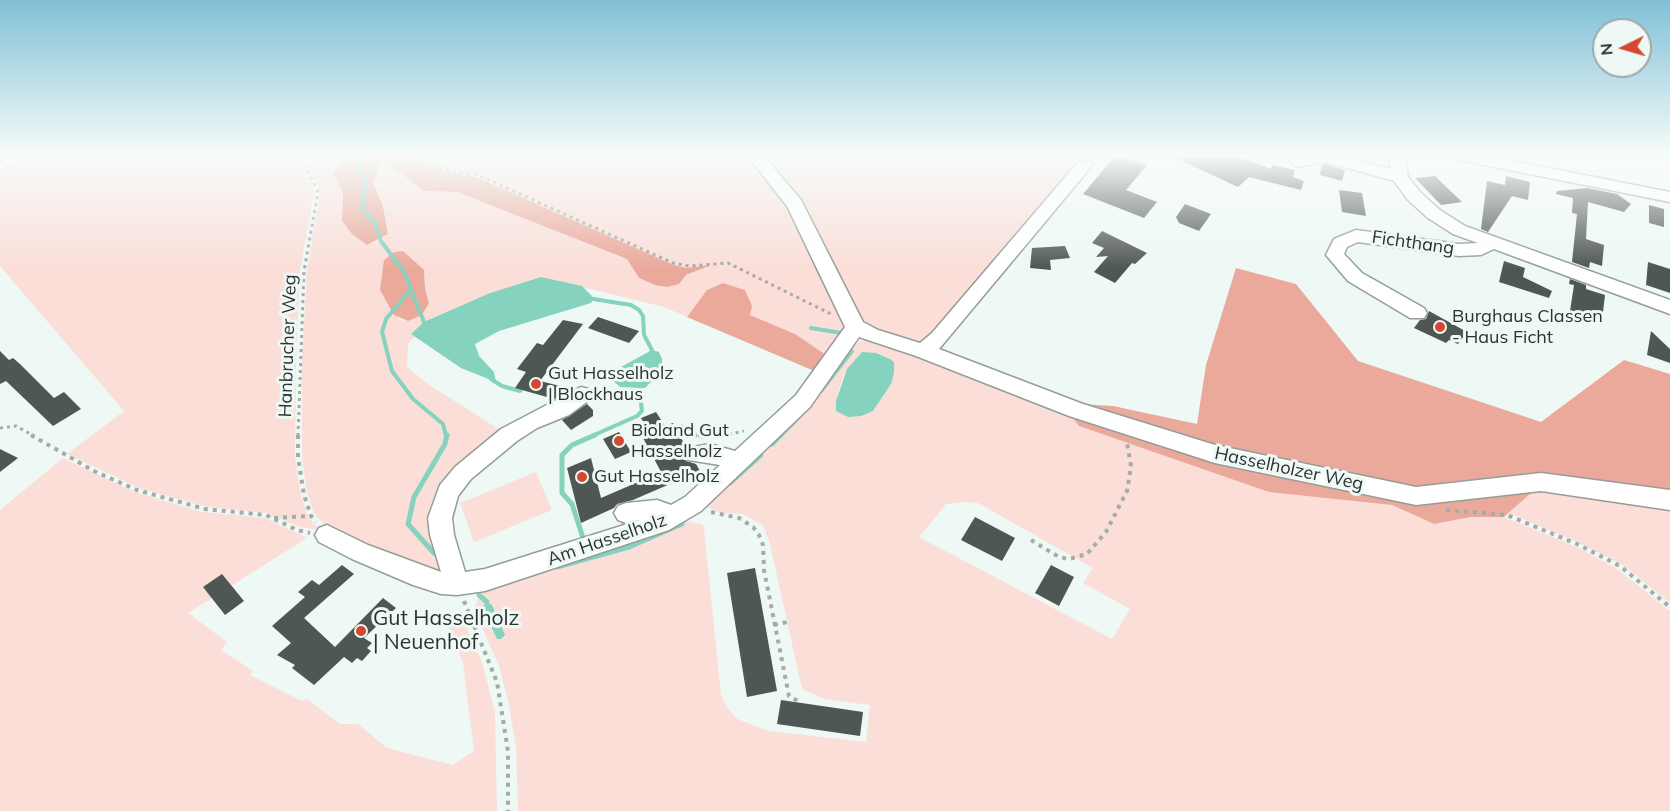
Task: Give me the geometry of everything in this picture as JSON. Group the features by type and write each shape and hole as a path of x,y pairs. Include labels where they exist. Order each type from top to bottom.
{"street":[{"path":"786,193 795,204 853,324"},
{"path":"923,351 939,338 1061,193"},
{"name":"Fichthang","path":"1412,193 1434,214 1459,230 1670,307"},
{"path":"1654,193 1670,196"},
{"name":"Fichthang","path":"1417,313 1355,277 1335,255 1340,243 1356,236 1460,250 1481,249 1492,243"},
{"name":"Hasselholzer Weg","path":"853,324 1119,425 1215,454 1416,496 1541,482 1670,500"},
{"name":"Am Hasselholz","path":"327,535 360,552 441,584 486,580 627,537 683,511 741,460 803,401 853,324"},
{"path":"457,584 441,526 442,505 448,492 463,473 509,435 542,416 562,409 580,394"},
{"path":"696,454 710,453 741,460"},
{"path":"626,513 635,510 683,511"}],"path":[{"name":"Hanbrucher Weg","path":"318,193 304,271 299,360 298,457 304,495 311,516 327,535"},
{"path":"518,193 673,263 689,266 728,263 853,324"},
{"path":"681,425 689,434 712,439 754,429"},
{"path":"1031,540 1059,557 1069,559 1087,554 1106,532 1127,491 1131,466 1130,452 1119,425"},
{"path":"0,428 16,426 96,472 137,490 205,509 229,513 252,512 274,518 297,531 327,535"},
{"path":"1416,496 1449,512 1507,515 1577,544 1620,566 1670,607"},
{"path":"683,511 710,512 739,518 753,527 759,535 763,545 774,625 789,696 798,701"},
{"path":"274,518 311,516"},
{"path":"457,584 497,681 508,751 508,811"},
{"path":"774,625 787,622"}],"shaded area":[{"path":"0,193 314,193 300,271 295,457 301,496 309,518 319,530 300,527 267,513 207,507 139,488 67,454 124,411 0,266"},
{"path":"320,193 343,193 342,221 372,244 388,234 383,206 377,193 459,193 627,259 639,278 679,284 686,275 708,266 686,268 674,265 512,193 783,193 788,199 848,329 829,357 795,334 750,315 745,290 723,283 707,290 687,317 664,307 541,277 490,293 411,333 414,337 408,344 407,367 428,384 503,432 451,481 443,576 331,531 315,515 307,494 302,456 302,359 307,270","holes":["424,270 425,289 429,303 408,321 399,319 380,290"]},
{"path":"343,193 377,193 383,206 388,234 367,245 352,234 342,221"},
{"path":"459,193 512,193 674,265 686,268 711,265 686,275 679,284 667,287 639,278 627,259"},
{"path":"789,193 1057,193 922,346 858,323"},
{"path":"403,251 424,270 425,289 429,303 422,315 408,321 394,315 380,290 384,260 394,252"},
{"path":"1236,268 1296,284 1358,361 1541,422 1624,360 1670,374 1670,494 1538,487 1504,517 1471,517 1434,524 1392,505 1269,492 1079,426 1072,417 1080,404 1113,406 1197,424 1206,365"},
{"path":"541,277 582,286 594,298 591,303 499,331 475,344 479,356 494,372 496,382 461,368 411,334 424,322 490,293"},
{"path":"723,283 745,290 752,306 750,315 795,334 829,357 819,373 687,317 707,290"},
{"path":"875,340 1072,417 1079,426 1344,498 1392,505 1434,524 1471,517 1504,517 1577,547 1616,568 1670,611 1670,811 518,811 516,746 508,700 499,666 477,616 475,606 479,597 488,585 629,544 686,521 702,524 704,528 721,695 727,707 737,719 768,731 866,742 870,705 825,699 802,689 770,544 763,525 743,514 720,513 708,507 697,512 860,341","holes":["880,354 890,359 891,384 873,410 837,396 843,377 853,361","978,503 1093,568 1083,583 1130,609 1112,639 919,537 946,504"]},
{"path":"652,350 659,352 662,359 662,371 645,388 620,387 611,379 621,367"},
{"path":"862,352 876,353 890,359 894,362 894,373 891,384 873,411 861,416 848,417 836,411 836,401 847,369"},
{"path":"63,458 135,492 202,512 265,518 307,538 188,613 227,642 221,650 253,671 250,675 302,701 307,699 340,724 358,724 387,748 453,765 474,751 463,663 449,627 462,618 481,659 495,712 497,811 0,811 0,510"},
{"path":"536,472 552,510 474,542 460,503"},
{"path":"1538,487 1670,505 1670,603 1623,565 1577,542 1509,513"},
{"path":"487,602 492,605 505,635 501,639 497,639 482,607"}],"building":[{"path":"1133,193 1157,202 1144,218 1083,194"},
{"path":"1339,193 1362,193 1366,216 1342,212"},
{"path":"1429,193 1452,193 1462,202 1441,205"},
{"path":"1486,193 1529,193 1528,200 1512,196 1488,232 1481,229"},
{"path":"1611,193 1617,194 1631,204 1624,212 1588,202 1586,239 1604,245 1602,266 1590,262 1589,268 1572,262 1577,214 1572,213 1573,198 1556,194"},
{"path":"1185,204 1211,214 1199,231 1179,223 1176,217"},
{"path":"1649,205 1664,209 1664,227 1649,223"},
{"path":"1102,231 1147,253 1135,264 1132,263 1115,283 1094,272 1108,256 1096,257 1104,248 1092,243"},
{"path":"1065,246 1070,258 1050,260 1051,270 1030,268 1032,248"},
{"path":"1504,261 1525,268 1523,277 1552,291 1549,298 1499,282"},
{"path":"1648,262 1670,269 1670,293 1646,285"},
{"path":"1570,279 1586,285 1586,289 1605,295 1602,321 1570,311 1574,285 1569,284"},
{"name":"Burghaus Classen - Haus Ficht","path":"1429,311 1467,332 1458,344 1449,340 1446,343 1414,328 1420,320 1426,319"},
{"path":"598,317 639,331 629,343 588,328"},
{"path":"563,320 583,324 540,381 572,389 554,399 515,388 526,372 517,369 537,343 543,345"},
{"path":"1651,331 1670,349 1670,363 1647,355"},
{"path":"0,351 9,360 13,358 20,364 54,398 64,392 81,409 53,426 6,381 0,384"},
{"path":"587,404 593,410 593,416 571,430 562,420"},
{"path":"656,412 665,426 673,423 686,447 683,455 686,461 696,464 700,471 633,500 617,504 614,508 581,523 567,468 591,458 601,498 661,472 642,436 650,433 641,418"},
{"path":"619,432 631,452 615,459 603,439"},
{"path":"0,449 18,458 0,472"},
{"path":"975,517 1015,538 1002,561 961,540"},
{"path":"342,565 354,574 304,618 335,647 383,598 396,608 364,638 372,643 367,648 371,651 362,661 357,658 352,663 344,657 314,685 292,668 295,665 277,655 291,643 272,626 305,597 298,592 312,580 319,585"},
{"path":"1051,565 1074,577 1059,606 1035,593"},
{"path":"755,568 777,691 747,697 727,573"},
{"path":"222,574 244,601 225,615 203,587"},
{"path":"781,700 863,712 860,736 777,724"}],"waterway":[{"path":"364,193 362,209 375,223 381,241 404,272 411,289"},
{"path":"411,289 424,322 428,324"},
{"path":"411,289 386,319 382,332 392,371 413,399 443,424 446,436"},
{"path":"587,298 631,305 639,310 643,316 644,335 652,350 650,355"},
{"path":"811,328 841,333"},
{"path":"821,391 852,351"},
{"path":"491,379 502,386 520,391 524,386"},
{"path":"592,436 637,416 642,411 639,388 641,383"},
{"path":"772,444 798,418"},
{"path":"434,553 408,524 414,497 445,444 447,435"},
{"path":"585,544 572,504 562,493 562,455 572,445 595,435"},
{"path":"730,483 761,455"},
{"path":"557,567 629,547 682,524"},
{"path":"479,595 487,602"}],"place":[{"name":"Burghaus Classen - Haus Ficht","path":"1440,327"},
{"name":"Gut Hasselholz | Blockhaus","path":"536,384"},
{"name":"Bioland Gut Hasselholz","path":"619,441"},
{"name":"Gut Hasselholz","path":"582,477"},
{"name":"Gut Hasselholz | Neuenhof","path":"361,631"}]}
